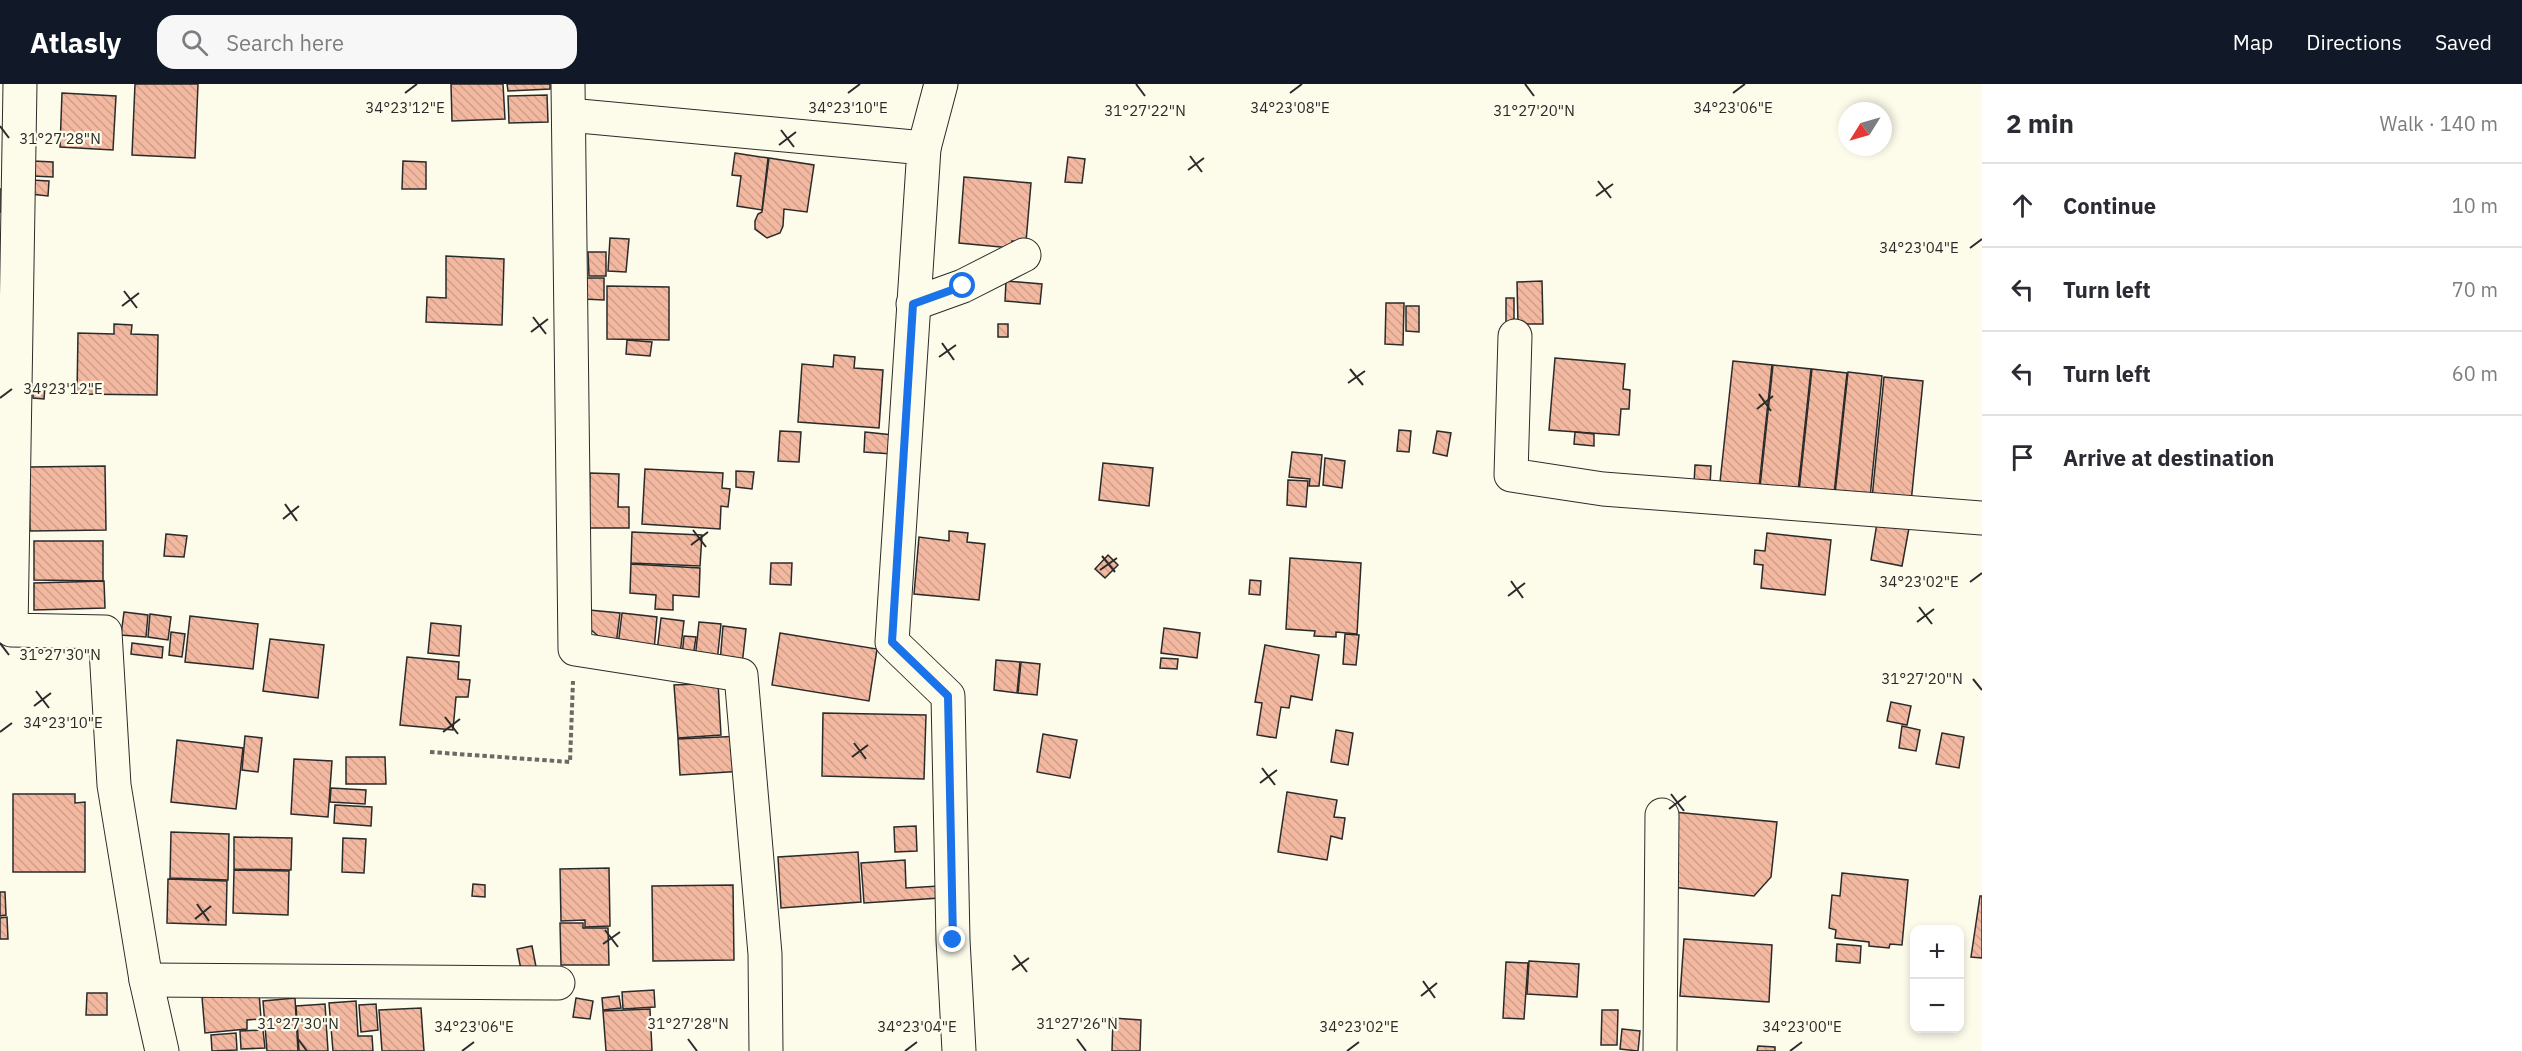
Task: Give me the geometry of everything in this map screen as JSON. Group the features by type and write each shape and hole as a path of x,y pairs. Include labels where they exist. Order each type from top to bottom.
{"street":[{"path":"20,84 5,630 105,632 114,785 146,980 162,1051"},
{"path":"941,84 924,148 892,642 948,696 953,940 959,1051"},
{"path":"766,1051 765,954 741,675 575,650 569,99 924,148"},
{"path":"913,304 963,286 1023,255"},
{"path":"1515,336 1510,475 1603,489 1982,518"},
{"path":"1660,1051 1662,815"},
{"path":"146,980 558,983"}],"path":[{"path":"430,752 570,762 575,650"}],"building":[{"path":"135,84 198,84 195,158 132,155"},
{"path":"451,84 503,84 505,119 452,121"},
{"path":"507,84 550,84 550,89 508,91"},
{"path":"62,93 116,96 113,150 60,147"},
{"path":"547,95 548,122 509,123 508,96"},
{"path":"735,153 768,158 762,210 737,206 741,176 732,175"},
{"path":"1068,157 1085,159 1082,183 1065,182"},
{"path":"769,158 814,165 807,212 784,209 783,226 780,233 767,238 755,229 755,221 758,214 762,212"},
{"path":"33,161 53,162 53,177 33,176"},
{"path":"403,161 426,162 426,189 402,189"},
{"path":"964,177 1031,183 1026,242 1012,241 1011,248 959,243"},
{"path":"31,180 49,181 48,196 30,194"},
{"path":"0,189 6,190 6,212 0,212"},
{"path":"610,238 629,239 626,272 608,271"},
{"path":"588,252 606,252 606,276 589,276"},
{"path":"446,256 504,259 502,325 426,322 427,297 446,298"},
{"path":"583,278 604,278 604,300 583,299"},
{"path":"1006,281 1042,284 1040,304 1005,301"},
{"path":"1542,281 1543,324 1518,324 1517,282"},
{"path":"607,286 669,287 669,340 607,339"},
{"path":"1506,298 1514,298 1514,327 1506,328"},
{"path":"1386,303 1404,303 1403,345 1385,344"},
{"path":"1406,306 1419,306 1419,332 1406,331"},
{"path":"114,324 132,325 131,334 158,335 157,395 77,394 78,333 114,334"},
{"path":"998,324 1008,324 1008,337 998,337"},
{"path":"627,340 652,342 650,356 626,354"},
{"path":"834,355 855,357 854,368 883,370 879,428 798,422 802,364 833,367"},
{"path":"1555,358 1625,364 1623,389 1630,390 1629,409 1621,409 1619,435 1549,430"},
{"path":"1733,361 1772,365 1759,487 1720,482"},
{"path":"1773,365 1811,369 1798,491 1760,487"},
{"path":"1812,369 1847,373 1834,494 1799,491"},
{"path":"1848,372 1882,376 1870,498 1835,494"},
{"path":"1884,377 1923,381 1911,503 1872,498"},
{"path":"33,386 45,386 44,399 33,398"},
{"path":"1399,430 1411,431 1409,452 1397,451"},
{"path":"780,431 801,432 799,462 778,461"},
{"path":"1437,431 1451,433 1447,456 1433,453"},
{"path":"865,432 893,435 892,454 864,452"},
{"path":"1575,432 1594,434 1594,446 1574,444"},
{"path":"1292,452 1322,455 1319,486 1309,486 1310,479 1289,477"},
{"path":"1325,458 1345,461 1342,488 1323,485"},
{"path":"1103,463 1153,468 1149,506 1099,500"},
{"path":"1695,465 1711,466 1710,485 1694,484"},
{"path":"105,466 106,530 30,531 29,467"},
{"path":"645,469 723,473 722,488 730,489 728,507 721,506 720,529 642,524"},
{"path":"736,471 754,472 752,489 736,487"},
{"path":"590,473 619,474 618,507 629,507 629,528 589,528"},
{"path":"1288,480 1308,481 1306,507 1287,505"},
{"path":"1877,523 1909,528 1902,566 1871,560"},
{"path":"949,531 968,533 967,542 985,544 979,600 914,594 919,537 949,541"},
{"path":"632,532 702,535 700,566 631,563"},
{"path":"1767,533 1831,540 1825,595 1761,588 1763,565 1754,564 1755,550 1765,551"},
{"path":"166,534 187,536 184,557 164,556"},
{"path":"34,541 103,541 103,581 34,580"},
{"path":"1108,555 1118,565 1105,578 1095,569"},
{"path":"1290,558 1361,563 1357,634 1336,632 1336,637 1314,636 1315,631 1286,629"},
{"path":"771,563 792,563 791,585 770,584"},
{"path":"631,564 700,568 699,597 673,595 673,610 655,609 656,595 630,593"},
{"path":"1250,580 1261,581 1260,595 1249,594"},
{"path":"104,581 105,608 34,610 34,583"},
{"path":"589,610 620,613 616,645 607,644 587,626"},
{"path":"124,612 148,615 146,637 121,635"},
{"path":"622,613 657,617 654,650 618,646"},
{"path":"150,614 171,617 168,640 148,637"},
{"path":"190,616 258,624 253,669 185,662"},
{"path":"661,618 684,621 680,654 657,651"},
{"path":"699,622 721,624 717,662 695,659"},
{"path":"431,623 461,626 459,656 428,653"},
{"path":"723,626 746,629 742,665 720,662"},
{"path":"1164,628 1200,633 1197,658 1161,653"},
{"path":"171,632 185,634 182,657 169,655"},
{"path":"780,633 877,649 869,701 772,685"},
{"path":"1345,634 1359,635 1356,665 1343,664"},
{"path":"684,636 696,637 693,657 682,656"},
{"path":"270,639 324,645 318,698 263,691"},
{"path":"132,643 163,647 162,658 131,654"},
{"path":"1265,645 1319,655 1312,700 1291,696 1289,708 1281,707 1276,738 1257,735 1262,703 1255,702"},
{"path":"407,657 459,662 458,679 470,680 468,697 456,697 453,730 400,725"},
{"path":"1161,658 1178,659 1177,669 1160,668"},
{"path":"996,660 1020,662 1017,693 994,690"},
{"path":"1021,662 1040,664 1037,695 1018,693"},
{"path":"718,683 721,735 678,738 674,685"},
{"path":"1891,702 1911,706 1907,725 1887,721"},
{"path":"823,713 926,715 924,779 822,776"},
{"path":"1902,726 1920,730 1916,751 1899,748"},
{"path":"1336,730 1353,733 1348,765 1331,762"},
{"path":"1942,733 1964,737 1959,768 1936,764"},
{"path":"1043,734 1077,740 1070,778 1037,772"},
{"path":"245,736 262,738 258,772 242,770"},
{"path":"742,736 744,771 680,775 678,739"},
{"path":"177,740 243,748 236,809 171,802"},
{"path":"346,757 385,757 386,784 346,784"},
{"path":"294,759 332,761 328,817 291,814"},
{"path":"331,788 366,790 365,804 330,802"},
{"path":"1287,792 1337,800 1334,817 1345,818 1342,839 1331,836 1327,860 1278,852"},
{"path":"13,794 75,794 75,803 85,802 85,872 13,872"},
{"path":"335,805 372,807 371,826 334,823"},
{"path":"1674,812 1777,822 1771,877 1754,896 1672,887"},
{"path":"916,826 917,851 895,852 894,827"},
{"path":"171,832 229,834 228,880 170,878"},
{"path":"234,837 292,838 291,870 234,869"},
{"path":"343,838 366,839 364,873 342,872"},
{"path":"858,852 861,902 781,908 778,857"},
{"path":"905,860 906,888 939,886 940,898 864,903 861,863"},
{"path":"609,868 610,926 585,927 585,920 561,921 560,869"},
{"path":"234,870 289,871 288,915 233,913"},
{"path":"1842,873 1908,880 1902,945 1890,944 1889,948 1869,946 1869,942 1835,938 1836,930 1829,928 1832,895 1840,896"},
{"path":"168,879 227,881 226,925 167,923"},
{"path":"473,884 485,885 485,897 472,896"},
{"path":"733,885 734,960 653,961 652,886"},
{"path":"0,892 5,892 6,915 0,916"},
{"path":"1980,896 1982,896 1982,958 1971,957"},
{"path":"7,917 8,939 0,939 0,918"},
{"path":"560,923 583,923 583,928 608,928 609,965 561,965"},
{"path":"1684,939 1772,945 1769,1002 1680,996"},
{"path":"1837,944 1861,946 1860,963 1836,961"},
{"path":"532,946 537,972 522,975 517,949"},
{"path":"1529,961 1579,964 1577,997 1527,994"},
{"path":"1506,962 1528,963 1524,1019 1503,1018"},
{"path":"654,990 655,1007 623,1009 622,992"},
{"path":"259,992 261,1019 247,1020 247,1029 205,1033 202,997"},
{"path":"87,993 107,993 107,1015 86,1015"},
{"path":"619,996 621,1008 603,1010 602,998"},
{"path":"295,998 298,1051 267,1051 263,1001"},
{"path":"576,998 593,1001 590,1019 573,1017"},
{"path":"356,1001 358,1036 372,1036 373,1051 333,1051 329,1003"},
{"path":"325,1004 328,1051 299,1051 296,1006"},
{"path":"376,1004 378,1030 361,1032 359,1005"},
{"path":"421,1008 424,1051 382,1051 379,1010"},
{"path":"650,1009 652,1051 606,1051 603,1011"},
{"path":"1602,1010 1618,1010 1617,1045 1601,1045"},
{"path":"1113,1018 1141,1020 1140,1051 1112,1051"},
{"path":"1622,1029 1640,1031 1638,1051 1620,1049"},
{"path":"263,1030 265,1048 241,1049 240,1031"},
{"path":"236,1033 237,1050 212,1051 211,1035"},
{"path":"1758,1046 1775,1047 1775,1051 1757,1051"}],"route":[{"path":"953,940 948,696 892,642 913,304 963,286"}]}
